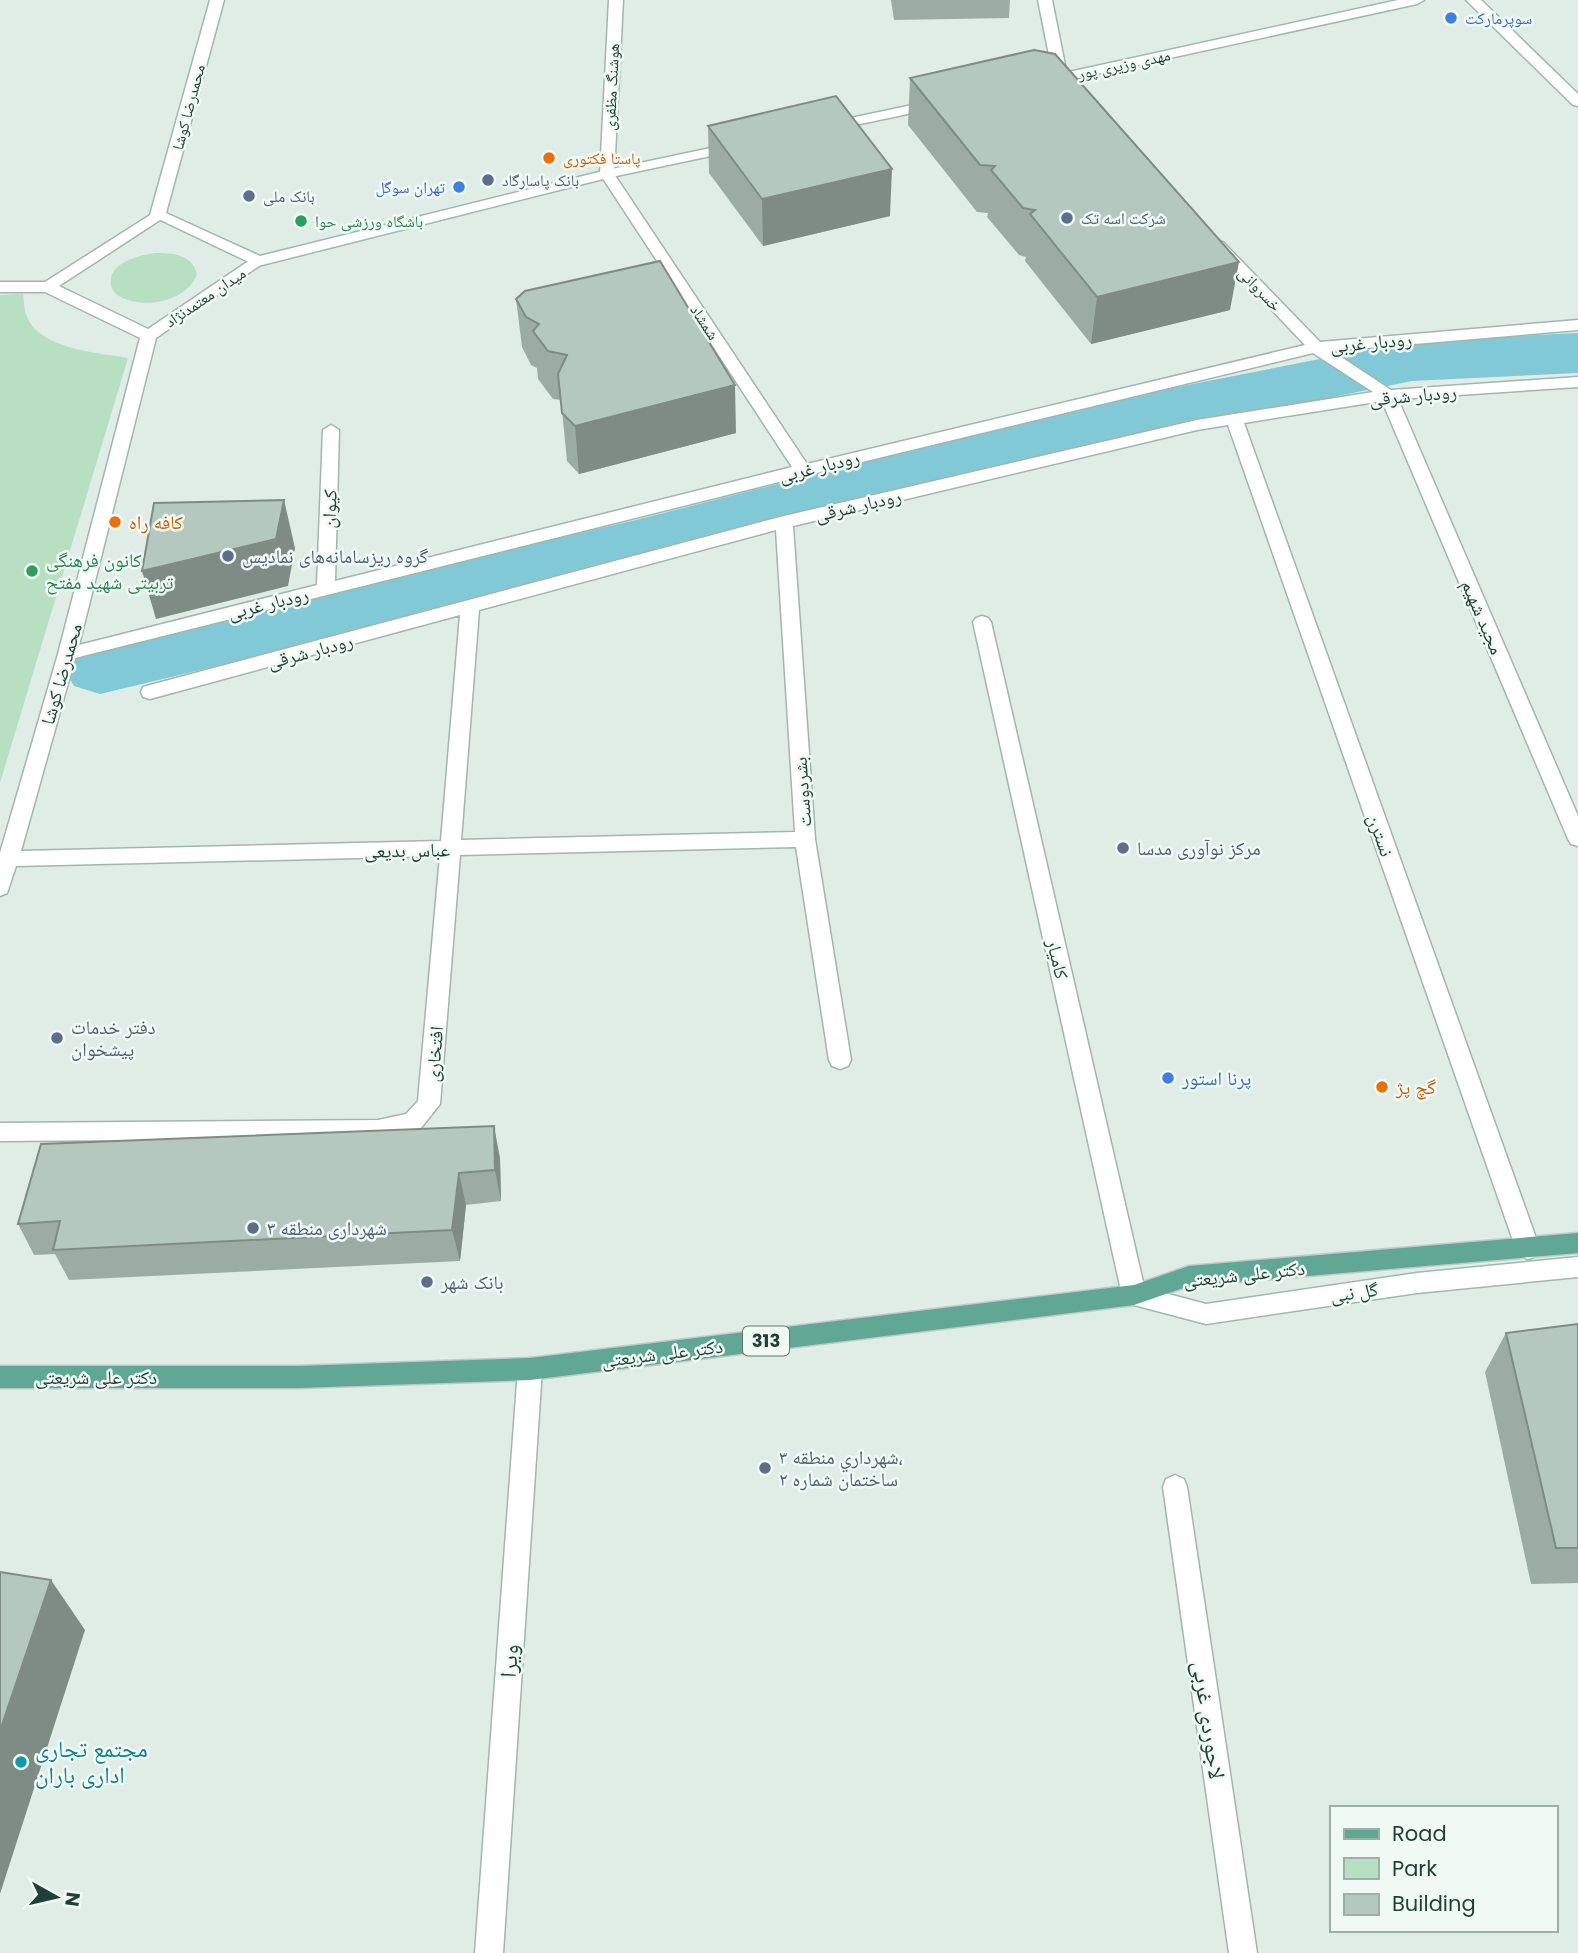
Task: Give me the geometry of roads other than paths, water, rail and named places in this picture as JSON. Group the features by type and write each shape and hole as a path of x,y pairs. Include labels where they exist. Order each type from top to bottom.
{"main road":[{"name":"313","path":"1528,1249 1578,1243"},
{"name":"دکتر علی شریعتی","path":"0,1377 298,1377 530,1369 1133,1295 1189,1276 1528,1249"}],"street":[{"name":"محمدرضا کوشا","path":"158,215 217,0"},
{"name":"هوشنگ مظفری","path":"607,174 616,0"},
{"path":"1045,0 1064,83"},
{"name":"مهدی وزیری پور","path":"1033,84 1064,83 1417,0"},
{"path":"1474,0 1578,102"},
{"path":"807,132 953,101"},
{"path":"258,261 607,174 753,143"},
{"name":"شمشاد","path":"607,174 802,470"},
{"name":"میدان معتمدنژاد","path":"158,215 258,261"},
{"path":"0,287 48,287 158,215"},
{"name":"خسروانی","path":"1210,236 1316,347 1388,395"},
{"name":"میدان معتمدنژاد","path":"48,287 149,336 258,261"},
{"name":"رودبار غربی","path":"68,654 802,470 1316,347 1578,326"},
{"name":"محمدرضا کوشا","path":"0,888 68,654 149,336"},
{"name":"رودبار شرقی","path":"150,692 470,609 784,522 1196,425 1388,395 1578,382"},
{"name":"مجید شهیم","path":"1388,395 1578,839"},
{"name":"نسترن","path":"1235,421 1528,1249"},
{"name":"کیوان","path":"326,589 331,430"},
{"name":"بشردوست","path":"784,522 805,839 840,1060"},
{"name":"افتخاری","path":"0,1132 378,1129 413,1122 429,1104 470,609"},
{"name":"کامیار","path":"982,622 1133,1295"},
{"name":"عباس بدیعی","path":"8,859 805,839"},
{"name":"گل نبی","path":"1133,1295 1206,1314 1417,1283 1578,1267"},
{"name":"ویرا","path":"489,1953 530,1369"},
{"name":"لاجوردی غربی","path":"1175,1487 1243,1953"}],"waterway":[{"path":"100,668 636,543 1095,424 1412,361 1578,353"}],"place":[{"name":"سوپرمارکت","path":"1451,18"},
{"name":"پاستا فکتورى","path":"549,158"},
{"name":"بانک پاسارگاد","path":"488,180"},
{"name":"تهران سوگل","path":"459,187"},
{"name":"بانک ملی","path":"249,196"},
{"name":"شرکت اسه تک","path":"1067,218"},
{"name":"باشگاه ورزشی حوا","path":"301,221"},
{"name":"کافه راه","path":"115,522"},
{"name":"گروه ریزسامانه‌های نمادیس","path":"228,556"},
{"name":"کانون فرهنگی تربیتی شهید مفتح","path":"32,571"},
{"name":"مرکز نوآوری مدسا","path":"1123,848"},
{"name":"دفتر خدمات پیشخوان","path":"57,1038"},
{"name":"پرنا استور","path":"1168,1078"},
{"name":"گچ پژ","path":"1382,1087"},
{"name":"شهرداری منطقه ۳","path":"253,1228"},
{"name":"بانک شهر","path":"427,1282"},
{"name":"شهرداري منطقه ٣، ساختمان شماره ٢","path":"765,1468"},
{"name":"مجتمع تجاری اداری باران","path":"21,1762"}]}
